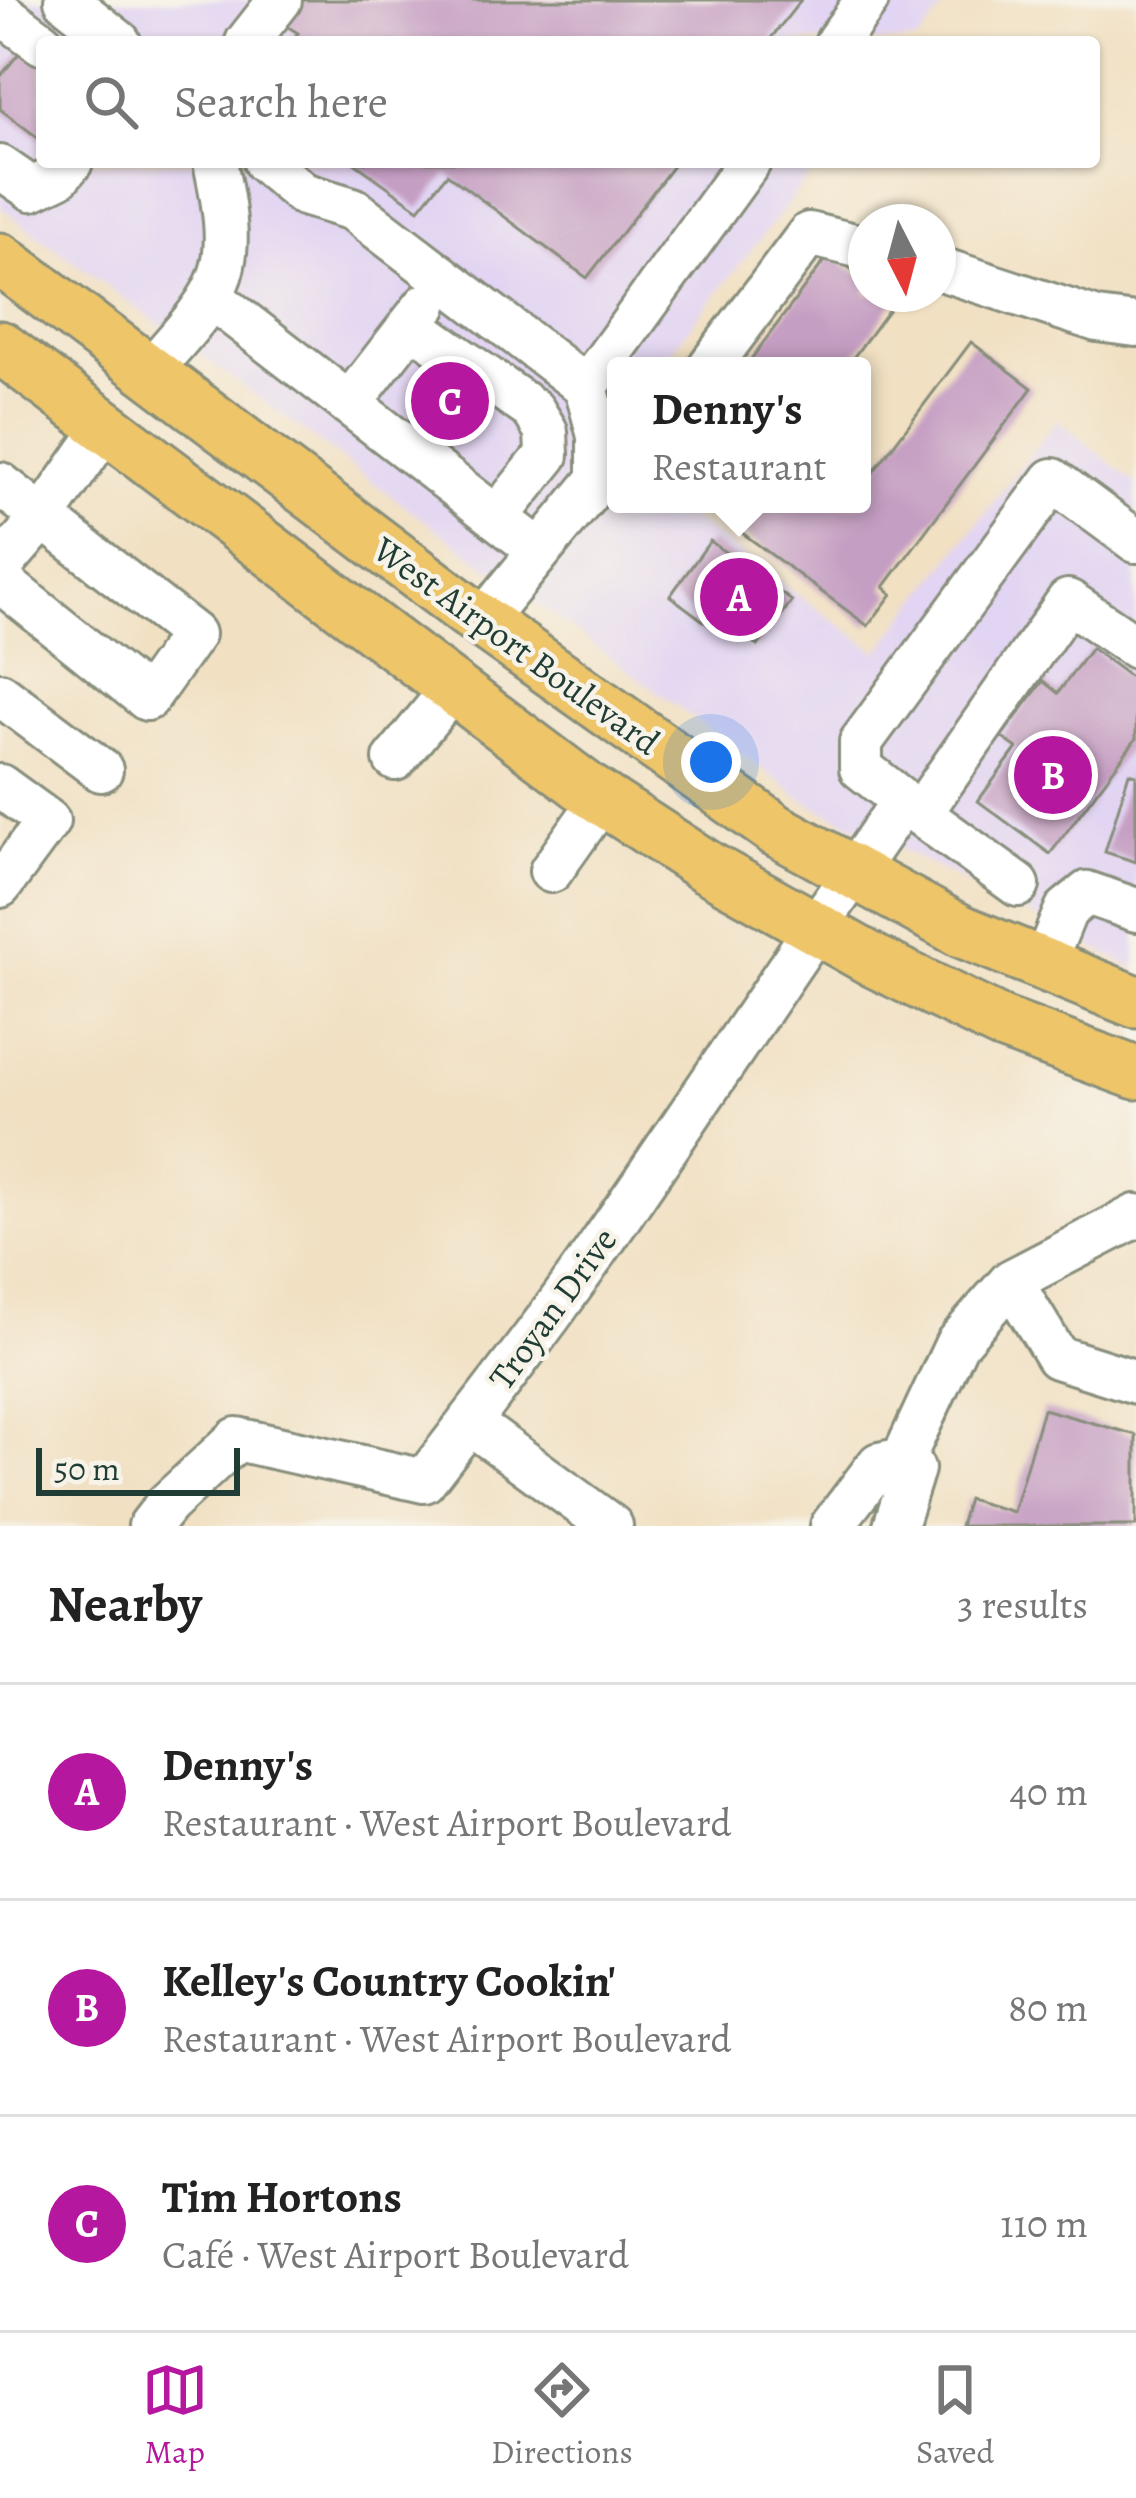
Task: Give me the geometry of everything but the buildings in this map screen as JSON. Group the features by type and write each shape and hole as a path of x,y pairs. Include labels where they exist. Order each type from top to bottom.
{"main road":[{"name":"West Airport Boulevard","path":"0,259 482,622 776,830 961,931 1136,1002"},
{"name":"West Airport Boulevard","path":"0,346 602,799 707,867 817,930 1001,1023 1136,1073"},
{"path":"106,427 149,372"},
{"path":"446,683 482,622"}],"street":[{"path":"65,0 111,36"},
{"path":"252,36 280,0"},
{"path":"840,36 867,0"},
{"path":"0,12 36,39"},
{"path":"16,178 59,176 65,168"},
{"path":"149,372 212,298 228,249 216,168"},
{"path":"272,168 304,194 353,209 586,387 607,437 599,479 482,622"},
{"path":"608,357 745,168"},
{"path":"717,357 809,234 848,244"},
{"path":"956,274 1096,320 1136,325"},
{"path":"349,404 445,280"},
{"path":"212,298 540,551"},
{"path":"412,325 533,410 546,431 547,455 496,518"},
{"path":"586,387 607,358"},
{"path":"0,567 43,517 106,427"},
{"path":"1018,885 861,768 861,742 1053,480 1136,541"},
{"path":"0,484 193,634 147,699 0,580"},
{"name":"Troyan Drive","path":"150,1526 237,1439 424,1481 598,1250 854,872 911,807 1068,601 1136,647"},
{"path":"395,759 446,683"},
{"path":"0,694 101,770"},
{"path":"0,786 48,821 0,886"},
{"path":"551,871 602,799"},
{"path":"1044,964 1066,910 1088,893 1136,910"},
{"path":"903,1459 957,1343 1011,1281 1136,1216"},
{"path":"1011,1281 1057,1357 1136,1382"},
{"path":"469,1422 611,1526"},
{"path":"832,1526 879,1464 903,1459"},
{"path":"895,1526 913,1469 903,1459"}],"shaded area":[{"path":"0,0 950,0 922,36 36,36 36,168 816,168 666,357 607,357 607,513 684,513 878,652 1057,420 1136,484 1136,969 804,800 0,207"}],"place":[{"name":"Tim Hortons","path":"450,401"},
{"name":"Denny's","path":"739,597"},
{"name":"Kelley's Country Cookin'","path":"1053,775"}]}
